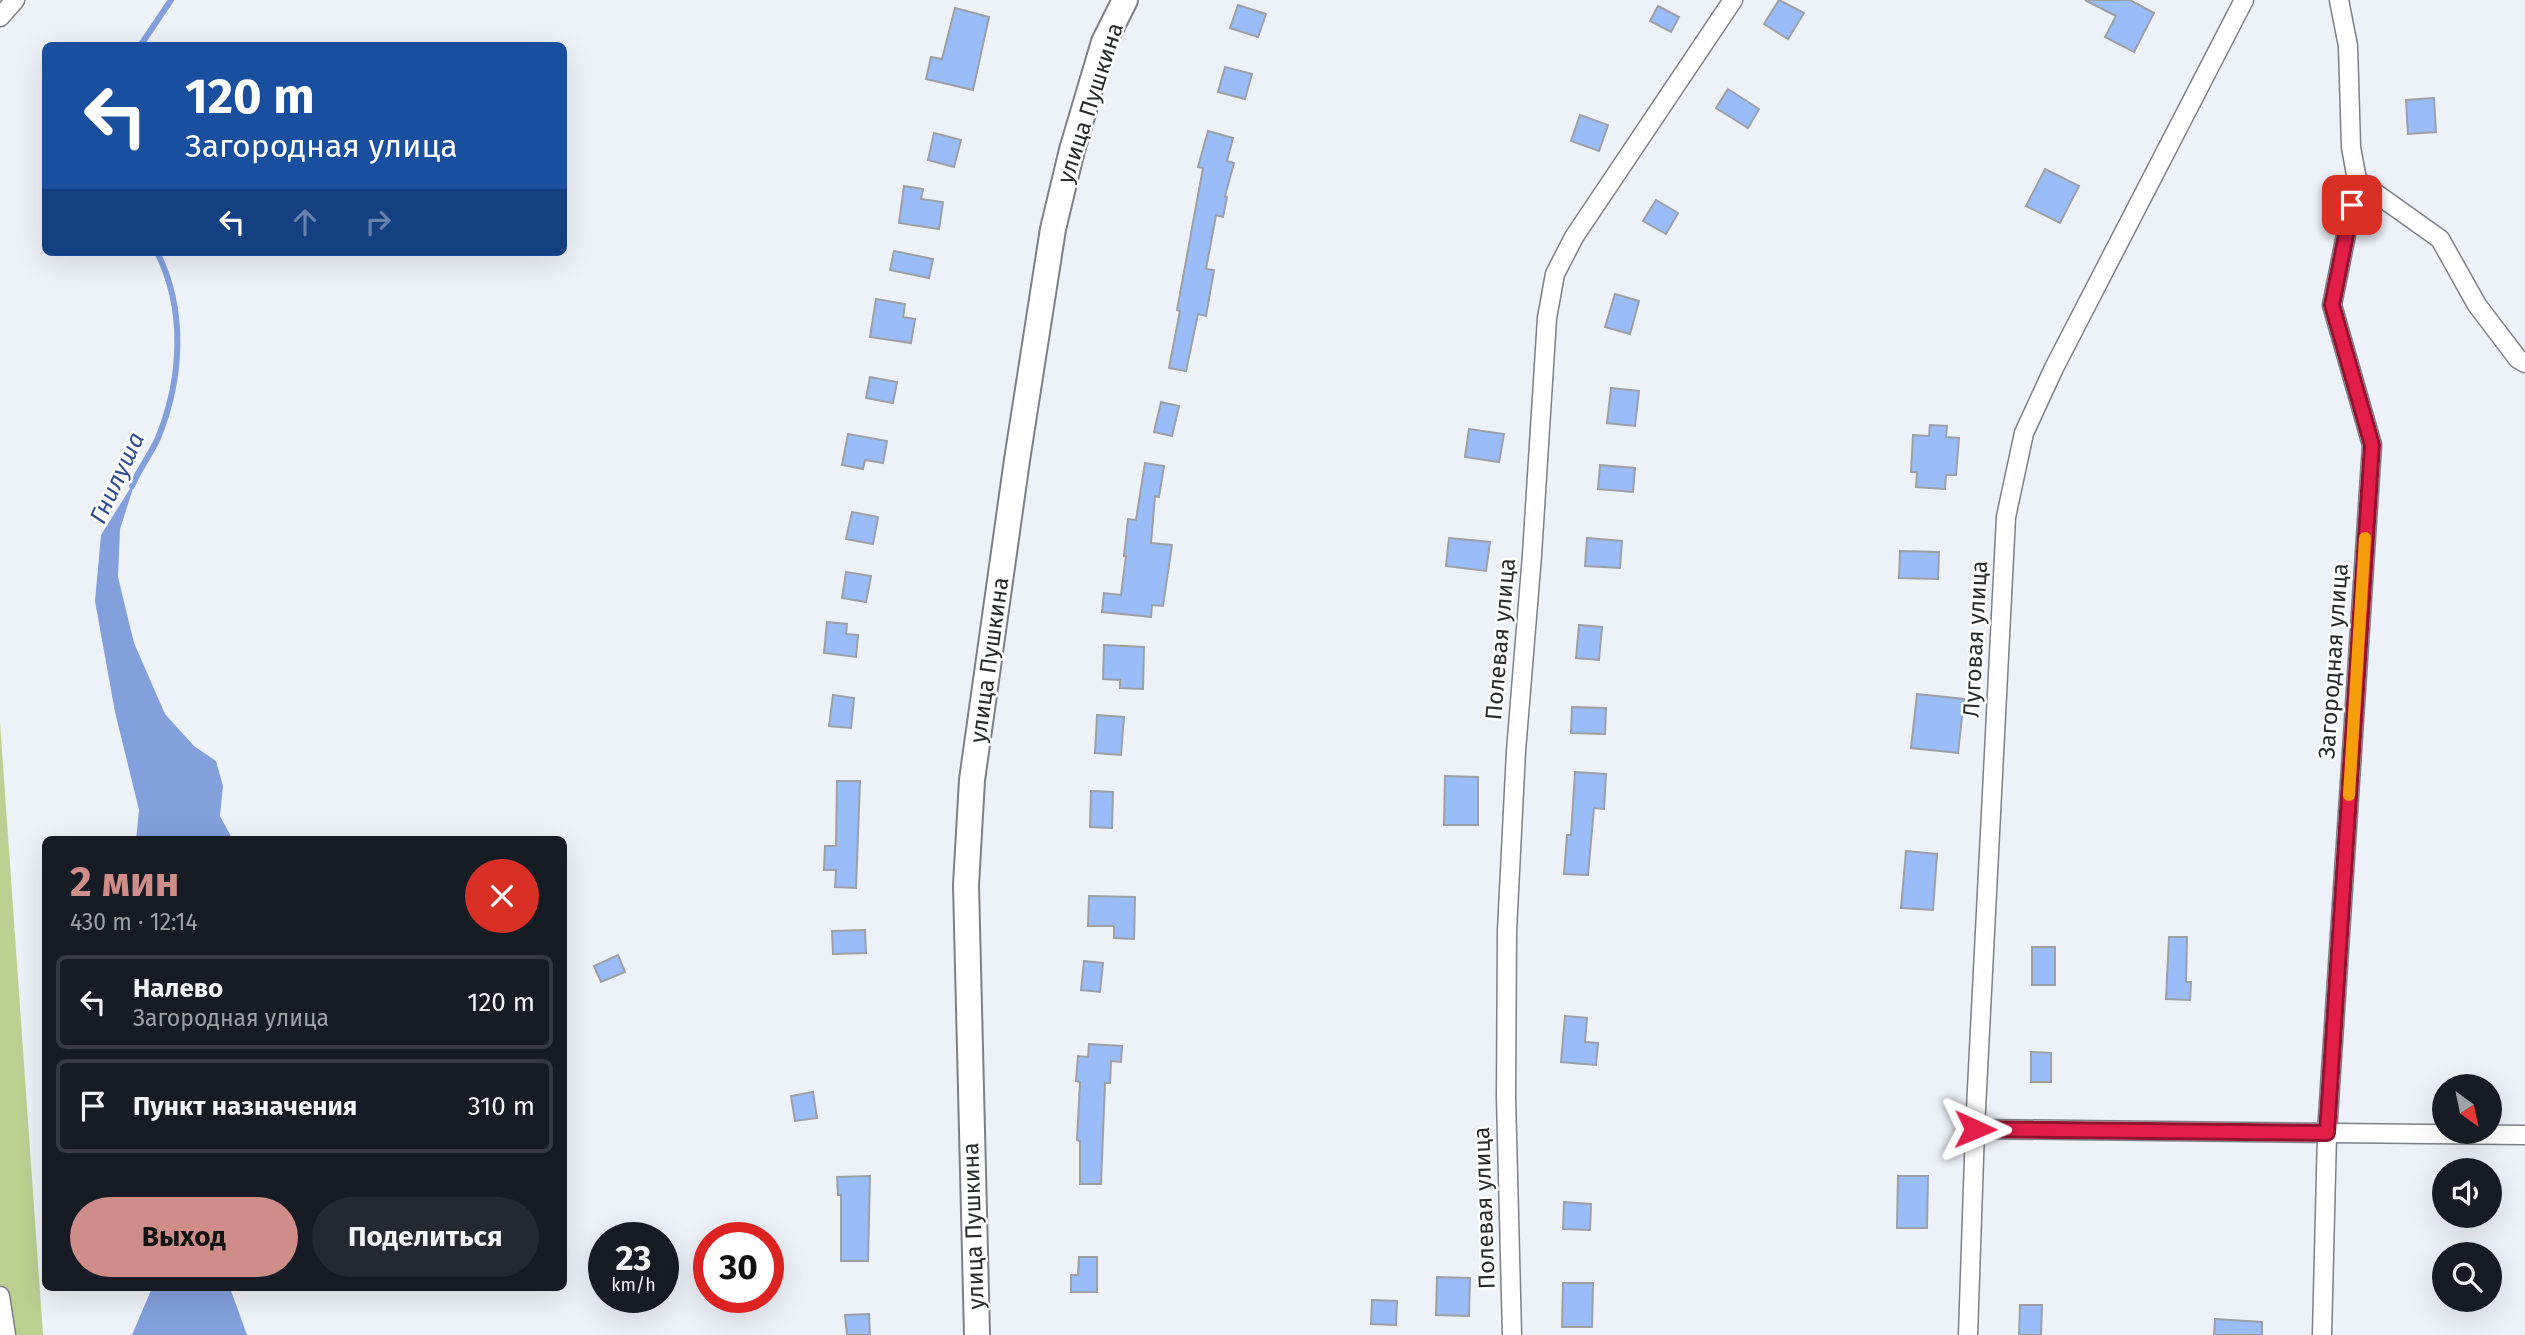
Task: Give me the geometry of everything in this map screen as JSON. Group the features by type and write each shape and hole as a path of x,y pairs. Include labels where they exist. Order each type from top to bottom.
{"main road":[{"name":"улица Пушкина","path":"976,1335 966,885 972,780 1053,229 1072,150 1104,42 1125,0"}],"street":[{"path":"0,17 15,0"},
{"name":"Полевая улица","path":"1513,1335 1506,1097 1507,931 1516,751 1547,318 1555,274 1574,237 1733,0"},
{"name":"Луговая улица","path":"1968,1335 1975,1129 2006,517 2024,433 2054,368 2244,0"},
{"name":"Загородная улица","path":"2322,1335 2327,1133 2372,445 2332,305 2357,180 2350,134 2348,46 2339,0"},
{"path":"2357,180 2440,239 2477,305 2518,359 2525,363"},
{"path":"1975,1129 2525,1135"},
{"path":"0,1296 6,1335"}],"green space":[{"path":"0,722 43,1335 0,1335"}],"water":[{"path":"136,479 120,529 118,577 134,643 165,714 194,746 216,761 223,786 220,816 231,836 136,836 139,810 115,712 95,601 101,535"},
{"path":"151,1291 231,1291 247,1335 132,1335"}],"building":[{"path":"1779,0 1804,13 1788,39 1764,24"},
{"path":"2085,0 2130,0 2154,13 2134,52 2105,37 2116,16"},
{"path":"1238,5 1266,14 1258,37 1230,28"},
{"path":"1658,6 1679,17 1671,32 1650,21"},
{"path":"955,8 989,17 973,90 926,79 931,57 942,59"},
{"path":"1225,67 1252,74 1245,99 1218,92"},
{"path":"1728,89 1759,109 1748,128 1716,108"},
{"path":"2434,98 2436,132 2408,134 2406,100"},
{"path":"1580,115 1608,125 1599,151 1571,141"},
{"path":"1208,131 1233,138 1227,161 1234,163 1225,196 1223,217 1216,215 1206,269 1214,270 1206,316 1198,314 1186,371 1169,368 1203,168 1198,167"},
{"path":"934,133 961,140 954,167 928,160"},
{"path":"2045,169 2079,186 2060,223 2026,206"},
{"path":"904,186 923,189 921,199 943,202 939,229 899,223"},
{"path":"1656,200 1678,213 1666,234 1643,221"},
{"path":"894,251 933,259 929,278 890,270"},
{"path":"1615,294 1639,301 1630,334 1605,327"},
{"path":"876,299 905,304 903,317 915,319 911,343 870,337"},
{"path":"870,377 897,382 893,403 866,398"},
{"path":"1611,388 1639,391 1635,426 1607,423"},
{"path":"1161,402 1179,406 1172,436 1154,432"},
{"path":"1930,425 1947,426 1946,437 1959,438 1956,475 1946,475 1945,489 1916,487 1917,472 1911,472 1913,435 1929,436"},
{"path":"1469,429 1504,434 1499,462 1465,457"},
{"path":"848,434 887,441 883,463 865,460 863,469 842,465"},
{"path":"1145,463 1164,466 1159,497 1155,496 1151,543 1172,545 1163,606 1152,605 1151,617 1102,612 1104,593 1121,595 1128,519 1136,520"},
{"path":"1600,465 1635,468 1633,492 1598,489"},
{"path":"852,512 878,517 873,544 846,539"},
{"path":"1449,538 1490,542 1486,571 1446,566"},
{"path":"1587,538 1622,541 1620,568 1585,566"},
{"path":"1900,551 1939,552 1938,579 1899,578"},
{"path":"846,572 871,576 866,602 842,598"},
{"path":"827,622 847,624 846,634 858,635 856,657 824,653"},
{"path":"1579,625 1602,627 1599,660 1576,658"},
{"path":"1104,645 1144,647 1143,689 1120,688 1120,680 1103,679"},
{"path":"1917,694 1964,699 1958,753 1911,748"},
{"path":"833,695 854,698 851,728 829,726"},
{"path":"1572,707 1606,708 1605,734 1571,733"},
{"path":"1097,715 1124,717 1121,755 1095,753"},
{"path":"1575,772 1606,774 1604,809 1594,808 1588,875 1564,874 1567,835 1571,835"},
{"path":"1445,776 1478,777 1478,825 1444,825"},
{"path":"837,781 860,781 856,888 835,887 836,870 824,870 825,846 836,846"},
{"path":"1091,791 1113,792 1112,828 1090,827"},
{"path":"1906,851 1937,854 1933,910 1901,908"},
{"path":"1089,896 1135,897 1134,939 1114,938 1114,926 1088,926"},
{"path":"865,930 866,953 833,954 832,931"},
{"path":"2169,937 2187,937 2186,982 2191,982 2190,1000 2166,999"},
{"path":"2032,947 2055,947 2055,985 2032,985"},
{"path":"618,955 625,972 601,982 594,966"},
{"path":"1084,961 1103,963 1100,992 1081,990"},
{"path":"1565,1016 1587,1018 1585,1042 1598,1043 1596,1065 1561,1062"},
{"path":"1089,1044 1122,1046 1121,1062 1111,1061 1110,1083 1105,1083 1101,1184 1080,1184 1080,1141 1077,1140 1080,1082 1076,1081 1078,1056 1088,1057"},
{"path":"2031,1052 2051,1053 2051,1082 2031,1082"},
{"path":"813,1092 817,1118 795,1121 791,1096"},
{"path":"870,1176 868,1261 841,1261 841,1195 838,1195 837,1177"},
{"path":"1898,1176 1928,1176 1927,1228 1897,1228"},
{"path":"1564,1202 1591,1204 1590,1230 1563,1229"},
{"path":"1079,1257 1097,1257 1097,1292 1071,1292 1071,1275 1078,1275"},
{"path":"1437,1277 1470,1278 1469,1316 1436,1315"},
{"path":"1563,1283 1593,1283 1592,1327 1562,1327"},
{"path":"1372,1300 1397,1301 1396,1325 1371,1324"},
{"path":"2020,1305 2042,1305 2041,1335 2019,1335"},
{"path":"869,1314 870,1335 847,1335 845,1315"},
{"path":"2215,1319 2262,1322 2262,1335 2214,1335"}],"waterway":[{"name":"Гнилуша","path":"143,42 171,0"},
{"name":"Гнилуша","path":"132,486 158,438 176,369 173,297 159,256"}],"slow traffic":[{"path":"2349,795 2365,538"}],"route":[{"path":"1975,1129 2327,1133 2372,445 2332,305 2352,205"}]}
